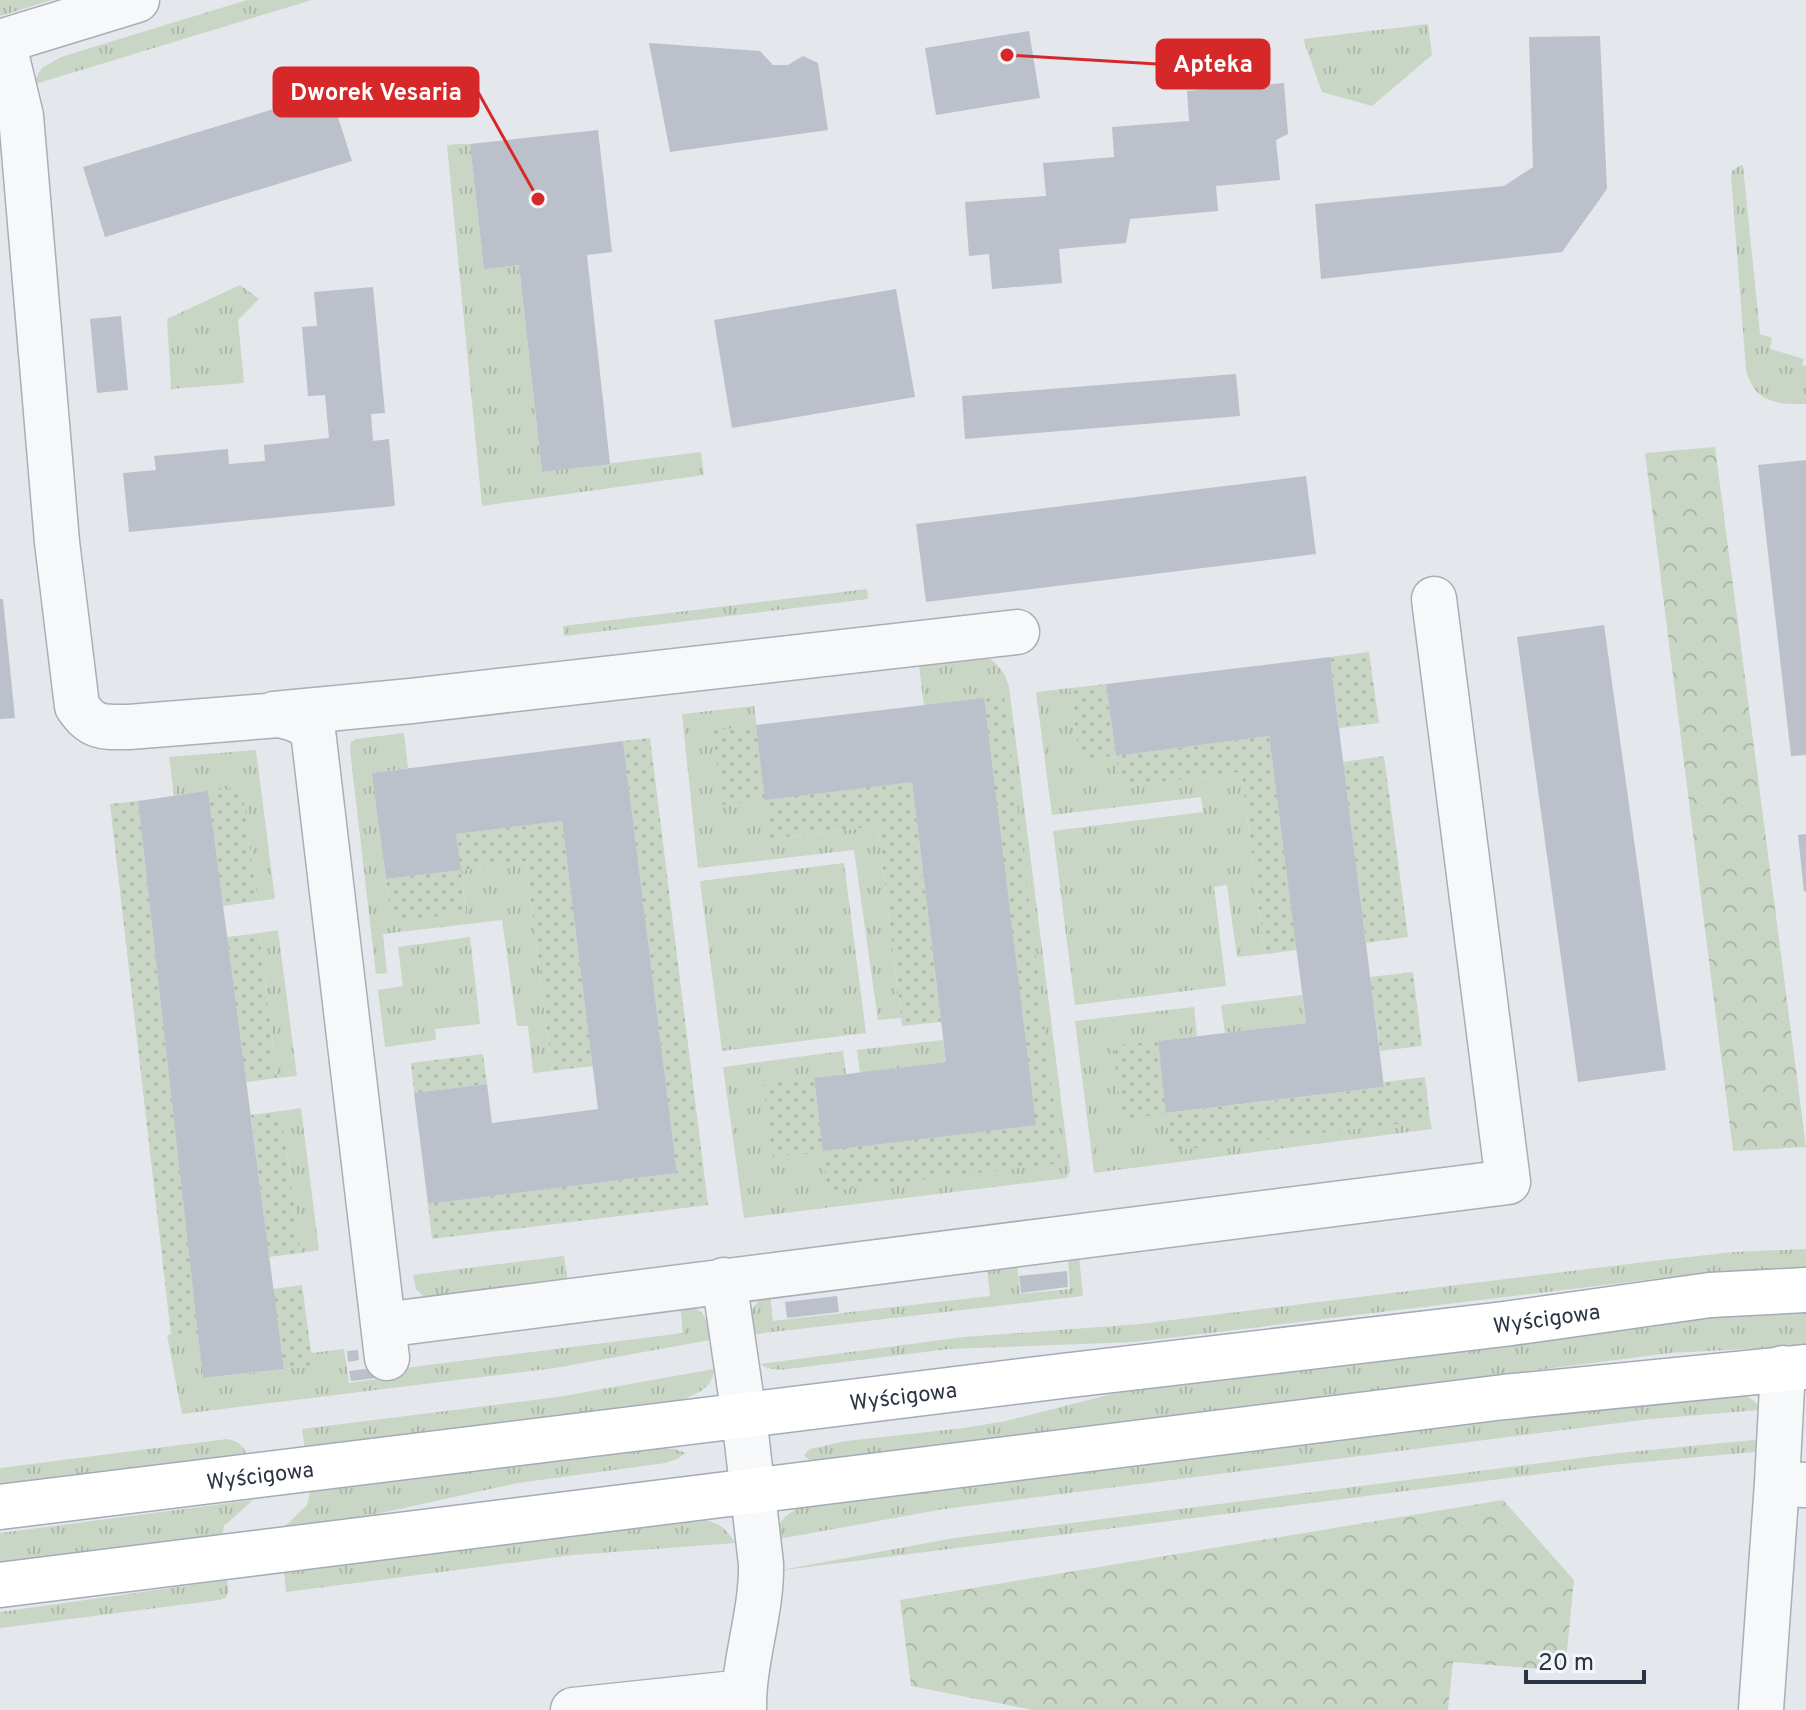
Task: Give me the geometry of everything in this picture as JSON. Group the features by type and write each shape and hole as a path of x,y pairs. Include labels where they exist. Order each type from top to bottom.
{"main road":[{"name":"Wyścigowa","path":"0,1507 1504,1324 1710,1295 1806,1290"},
{"path":"0,1585 1504,1397 1794,1368"}],"street":[{"path":"137,0 1,42 21,116 57,542 77,706 86,720 105,727 129,727 264,715 1017,632"},
{"path":"264,715 292,717 313,731 385,1341 724,1280 1508,1182 1434,599"},
{"path":"573,1710 744,1701 761,1586 760,1549 724,1280"},
{"path":"1761,1710 1792,1484 1794,1368"}],"green space":[{"path":"0,0 52,0 0,16"},
{"path":"247,0 312,0 32,85 42,68 61,57"},
{"path":"1428,24 1432,55 1372,106 1322,92 1303,39"},
{"path":"470,144 484,268 519,265 542,472 701,452 704,475 482,506 447,145"},
{"path":"1741,165 1760,334 1772,338 1770,349 1804,359 1806,404 1786,404 1768,399 1755,389 1746,370 1731,175"},
{"path":"240,285 259,299 238,320 244,383 171,389 167,319"},
{"path":"1715,447 1806,1147 1733,1151 1645,453"},
{"path":"867,589 868,599 564,636 563,626"},
{"path":"1369,652 1379,723 1339,728 1330,657"},
{"path":"978,653 998,666 1009,687 1070,1171 1067,1178 744,1218 723,1067 843,1051 846,1074 814,1079 823,1150 1035,1125 924,706 918,657"},
{"path":"1106,684 1116,756 1079,760 1071,688"},
{"path":"1071,688 1079,759 1116,756 1120,787 1241,772 1265,954 1237,957 1227,885 1214,887 1226,986 1075,1005 1053,831 1203,812 1201,797 1052,815 1036,692"},
{"path":"1004,696 1061,1163 828,1191 823,1151 773,1157 763,1085 814,1078 823,1150 1035,1125 984,698"},
{"path":"754,706 771,839 878,826 901,1018 878,1020 854,850 698,868 682,714"},
{"path":"756,725 912,782 941,1022 902,1026 878,826 770,839 765,800 722,805 713,731"},
{"path":"404,733 408,768 373,773 391,922 466,912 461,870 526,861 552,1071 533,1073 528,1026 517,1026 502,920 383,934 387,973 376,974 350,750 351,742 356,739"},
{"path":"1269,736 1297,950 1265,954 1241,772 1120,787 1116,756"},
{"path":"650,738 708,1205 432,1239 428,1204 677,1173 623,741"},
{"path":"256,750 275,899 257,901 242,788 174,796 169,757"},
{"path":"1384,756 1408,937 1366,943 1343,762"},
{"path":"242,787 257,901 223,906 208,791"},
{"path":"138,801 198,1331 171,1335 110,804"},
{"path":"562,821 593,1066 552,1071 526,861 461,870 466,913 391,922 386,879 460,870 456,834"},
{"path":"844,863 866,1033 722,1051 700,881"},
{"path":"278,930 297,1076 277,1078 259,933"},
{"path":"259,933 277,1078 246,1082 227,937"},
{"path":"470,937 480,1024 435,1029 436,1040 385,1047 378,990 403,986 398,947"},
{"path":"1413,972 1422,1046 1380,1051 1370,977"},
{"path":"1302,995 1306,1023 1225,1033 1221,1005"},
{"path":"1194,1007 1197,1036 1113,1047 1166,1113 1430,1120 1432,1129 1094,1173 1075,1021"},
{"path":"943,1040 946,1062 860,1073 857,1050"},
{"path":"1158,1041 1167,1113 1384,1087 1384,1082 1425,1077 1430,1120 1171,1151 1166,1114 1122,1119 1113,1046"},
{"path":"483,1054 487,1084 414,1093 411,1063"},
{"path":"301,1108 319,1250 301,1253 281,1111"},
{"path":"281,1111 301,1253 269,1257 251,1115"},
{"path":"1806,1249 1806,1268 1679,1276 1135,1342 949,1349 780,1370 760,1364 964,1337 1140,1324 1734,1252"},
{"path":"564,1256 568,1283 428,1301 416,1289 413,1275"},
{"path":"1079,1256 1083,1296 748,1335 752,1310 770,1294 773,1321 990,1296 987,1267 1017,1263 1020,1294 1070,1289 1068,1258"},
{"path":"302,1285 313,1366 284,1369 273,1289"},
{"path":"680,1304 703,1314 710,1340 555,1368 182,1414 167,1335 198,1331 203,1378 312,1366 311,1353 344,1349 349,1383 385,1378 405,1368 683,1333"},
{"path":"1806,1311 1806,1346 1670,1353 865,1457 810,1461 804,1455 810,1449 846,1441 1006,1421 1147,1385 1682,1320"},
{"path":"714,1369 707,1386 679,1401 305,1449 302,1429 558,1397"},
{"path":"1737,1393 1754,1401 1760,1410 1650,1419 944,1509 773,1540 783,1519 802,1507 1607,1405"},
{"path":"227,1439 240,1444 247,1455 0,1486 0,1468"},
{"path":"1764,1439 1764,1451 1611,1465 776,1571 954,1538 1619,1453"},
{"path":"663,1448 686,1453 665,1463 518,1483 340,1522 281,1530 307,1505 310,1492"},
{"path":"253,1500 224,1526 222,1536 0,1564 0,1533"},
{"path":"1503,1500 1574,1580 1565,1671 1453,1662 1448,1710 1033,1710 911,1686 900,1600"},
{"path":"705,1520 723,1528 735,1543 573,1555 286,1592 284,1572"},
{"path":"227,1580 229,1592 219,1600 0,1628 0,1612"}],"building":[{"path":"1029,31 1040,98 936,115 925,48"},
{"path":"1600,36 1607,189 1562,252 1321,279 1315,204 1504,186 1533,167 1529,37"},
{"path":"649,43 760,51 773,65 788,65 803,56 818,63 828,130 670,152"},
{"path":"1284,83 1288,134 1276,140 1280,180 1216,186 1218,211 1130,219 1126,243 1059,249 1062,283 992,289 989,254 969,256 965,202 1046,196 1043,163 1114,157 1112,127 1189,121 1187,91"},
{"path":"330,92 352,161 105,237 83,167"},
{"path":"598,130 612,252 587,255 610,464 542,472 519,265 484,269 470,144"},
{"path":"373,287 385,413 371,414 373,441 389,439 395,506 129,532 123,473 156,470 154,456 228,449 229,464 265,461 264,445 329,438 325,395 308,396 302,327 317,326 314,292"},
{"path":"896,289 915,397 732,428 714,320"},
{"path":"121,316 128,390 97,393 90,319"},
{"path":"1236,374 1240,416 965,439 962,396"},
{"path":"1806,460 1806,755 1791,756 1758,465"},
{"path":"1306,476 1316,554 926,602 916,524"},
{"path":"0,599 3,599 15,718 0,719"},
{"path":"1604,625 1666,1070 1578,1082 1517,637"},
{"path":"1330,657 1384,1087 1166,1113 1158,1041 1306,1023 1269,736 1116,756 1106,684"},
{"path":"984,698 1036,1125 823,1151 814,1078 946,1062 912,782 765,800 756,725"},
{"path":"623,741 677,1173 428,1204 414,1093 487,1084 492,1123 598,1109 562,821 456,834 461,870 386,879 372,773"},
{"path":"208,791 284,1369 203,1378 138,801"},
{"path":"1806,834 1806,891 1804,892 1798,835"},
{"path":"1067,1271 1068,1287 1021,1293 1019,1276"},
{"path":"837,1296 839,1312 787,1318 785,1302"},
{"path":"358,1350 359,1360 348,1362 347,1351"},
{"path":"383,1367 384,1377 351,1381 349,1371"}],"place":[{"name":"Apteka","path":"1007,55"},
{"name":"Dworek Vesaria","path":"538,199"}]}
